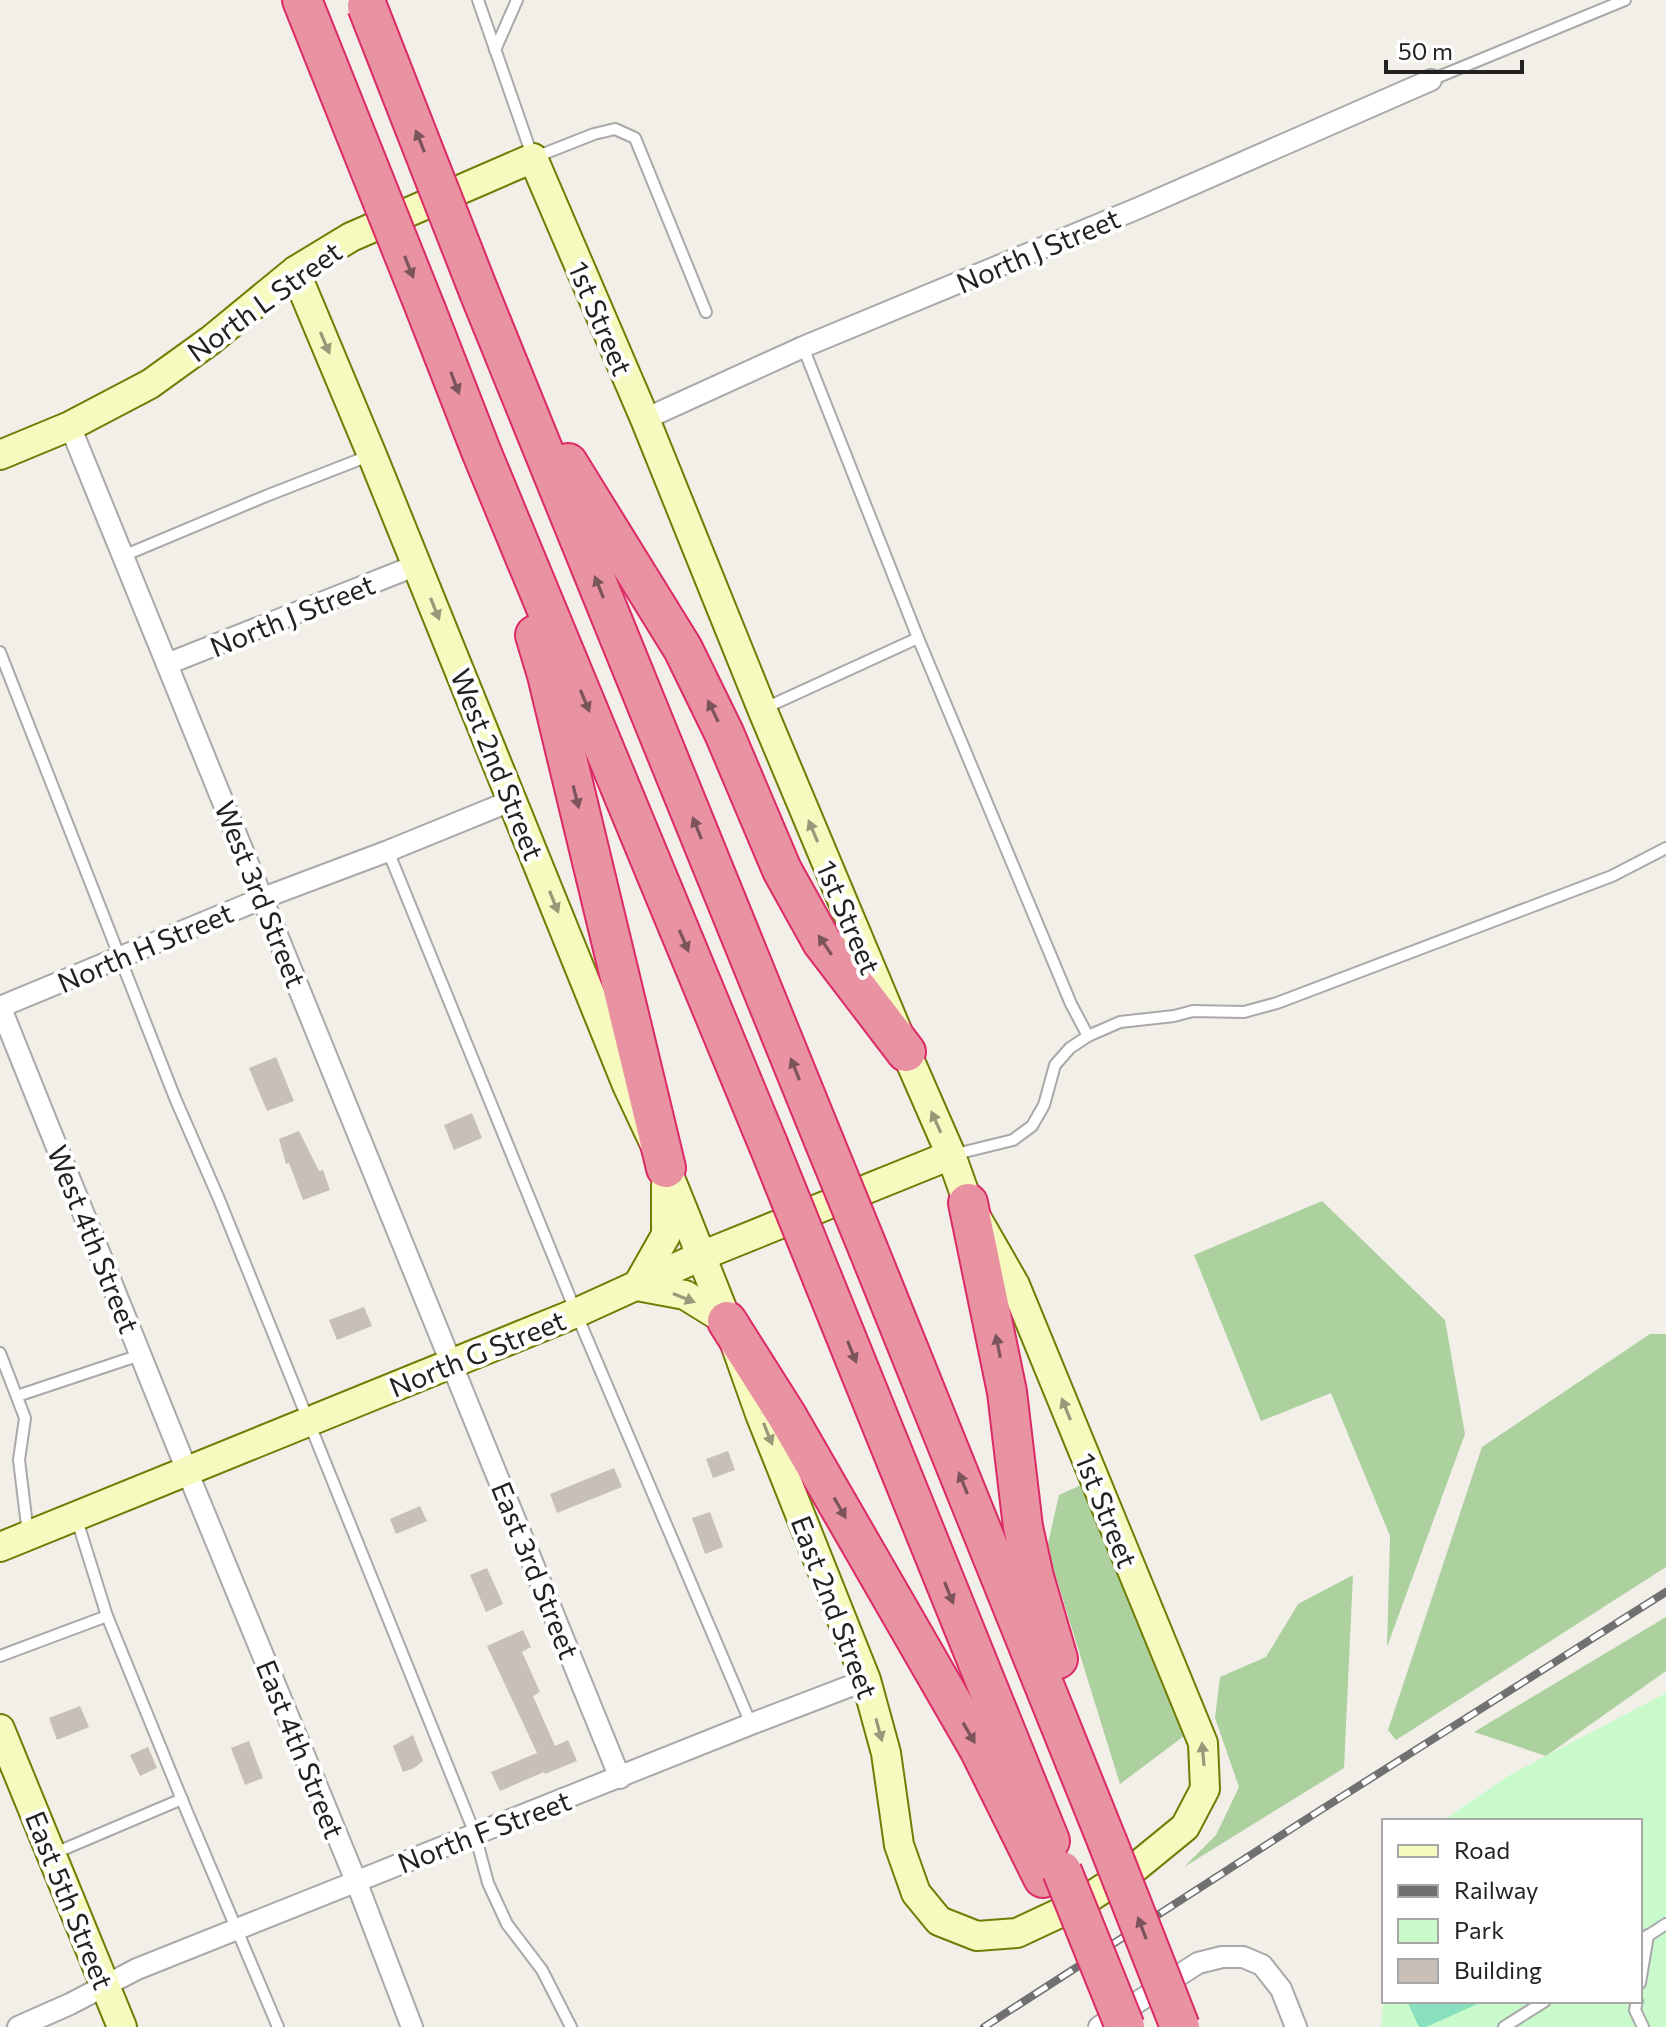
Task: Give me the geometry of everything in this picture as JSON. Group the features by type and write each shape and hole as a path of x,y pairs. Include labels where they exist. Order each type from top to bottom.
{"highway":[{"path":"302,0 481,451 823,1280 1052,1875 1106,2027"},
{"path":"366,3 479,292 1094,1806 1180,2027"},
{"path":"511,370 683,649 724,733 782,870 822,942 906,1052"},
{"path":"481,451 547,675 666,1168"},
{"path":"968,1203 1007,1392 1023,1527 1094,1806"},
{"path":"727,1321 787,1416 1052,1875 1125,2027"}],"street":[{"name":"North J Street","path":"645,419 803,347 1141,207 1431,80"},
{"name":"North L Street","path":"9,448 70,426 150,384 211,340 295,271 351,237 533,158"},
{"name":"1st Street","path":"533,158 645,419 762,709 951,1155 968,1203 1015,1285 1203,1743 1205,1789 1185,1827 1136,1867 1081,1903 1017,1933 977,1936"},
{"name":"West 2nd Street","path":"295,271 627,1085 666,1168 701,1256"},
{"name":"West 3rd Street","path":"70,426 451,1363"},
{"name":"North J Street","path":"167,664 417,565"},
{"name":"North H Street","path":"0,1007 263,898 513,800"},
{"name":"West 4th Street","path":"0,1007 187,1471"},
{"name":"North G Street","path":"0,1547 576,1313 701,1256 951,1155"},
{"path":"666,1168 666,1235 637,1286 685,1295 727,1321"},
{"name":"East 2nd Street","path":"701,1256 866,1680 886,1753 899,1845 916,1893 939,1921 977,1936"},
{"name":"East 3rd Street","path":"451,1363 620,1778"},
{"name":"East 4th Street","path":"187,1471 356,1881 412,2027"},
{"name":"North F Street","path":"18,2027 137,1969 866,1680"},
{"name":"East 5th Street","path":"0,1729 122,2027"},
{"path":"1099,2027 1198,1963 1222,1957 1243,1957 1262,1965 1281,1989 1296,2027"}],"lane":[{"name":"1st Street","path":"478,0 533,158"},
{"path":"495,50 517,0"},
{"path":"1431,80 1625,0"},
{"path":"533,158 615,129 635,138 706,312"},
{"path":"803,347 918,638 1071,1004 1088,1036"},
{"path":"123,556 372,455"},
{"path":"762,709 918,638"},
{"path":"0,652 175,1098 219,1199 475,1834 488,1883 507,1924 542,1970 571,2027"},
{"path":"951,1155 1013,1140 1032,1126 1044,1105 1055,1065 1070,1048 1088,1036 1120,1022 1193,1011 1244,1012 1277,1003 1612,876 1666,848"},
{"path":"388,851 576,1313 751,1724"},
{"path":"0,1353 25,1418 19,1460 28,1536"},
{"path":"17,1396 140,1355"},
{"path":"75,1516 107,1616 278,2027"},
{"path":"0,1656 107,1616"},
{"path":"52,1854 182,1799"},
{"path":"1642,1960 1644,1938 1666,1924"},
{"path":"1504,2027 1542,2003"},
{"path":"1637,2003 1635,2010 1643,2027"}],"green space":[{"path":"1322,1201 1445,1320 1465,1434 1387,1647 1390,1536 1331,1393 1261,1421 1194,1255"},
{"path":"1650,1334 1666,1334 1666,1567 1396,1740 1388,1730 1482,1447"},
{"path":"1081,1485 1184,1736 1120,1784 1047,1548 1059,1495"},
{"path":"1353,1575 1344,1768 1184,1867 1216,1835 1239,1787 1215,1718 1220,1677 1266,1657 1298,1604"},
{"path":"1666,1617 1666,1671 1546,1756 1474,1732"},
{"path":"1666,1693 1666,2027 1381,2027 1383,2003 1642,2003 1642,1819 1445,1819 1508,1776"},
{"path":"1408,2003 1480,2003 1426,2027 1419,2027"}],"building":[{"path":"276,1057 294,1101 267,1111 249,1068"},
{"path":"472,1113 482,1138 454,1150 444,1125"},
{"path":"299,1131 319,1171 323,1170 330,1190 303,1200 289,1163 286,1164 279,1139"},
{"path":"364,1307 372,1326 337,1340 329,1320"},
{"path":"728,1451 735,1470 713,1478 706,1459"},
{"path":"614,1468 622,1487 557,1513 550,1494"},
{"path":"420,1506 427,1521 396,1534 390,1519"},
{"path":"710,1512 723,1547 705,1554 692,1518"},
{"path":"487,1568 503,1604 486,1612 470,1575"},
{"path":"523,1630 531,1647 522,1652 540,1692 533,1696 555,1746 568,1740 577,1761 500,1791 491,1772 537,1753 487,1646"},
{"path":"80,1706 89,1727 57,1740 49,1718"},
{"path":"413,1735 423,1761 403,1772 393,1746"},
{"path":"249,1741 263,1778 245,1785 231,1748"},
{"path":"148,1747 157,1768 140,1776 130,1755"}],"railway":[{"path":"984,2027 1666,1592"}]}
